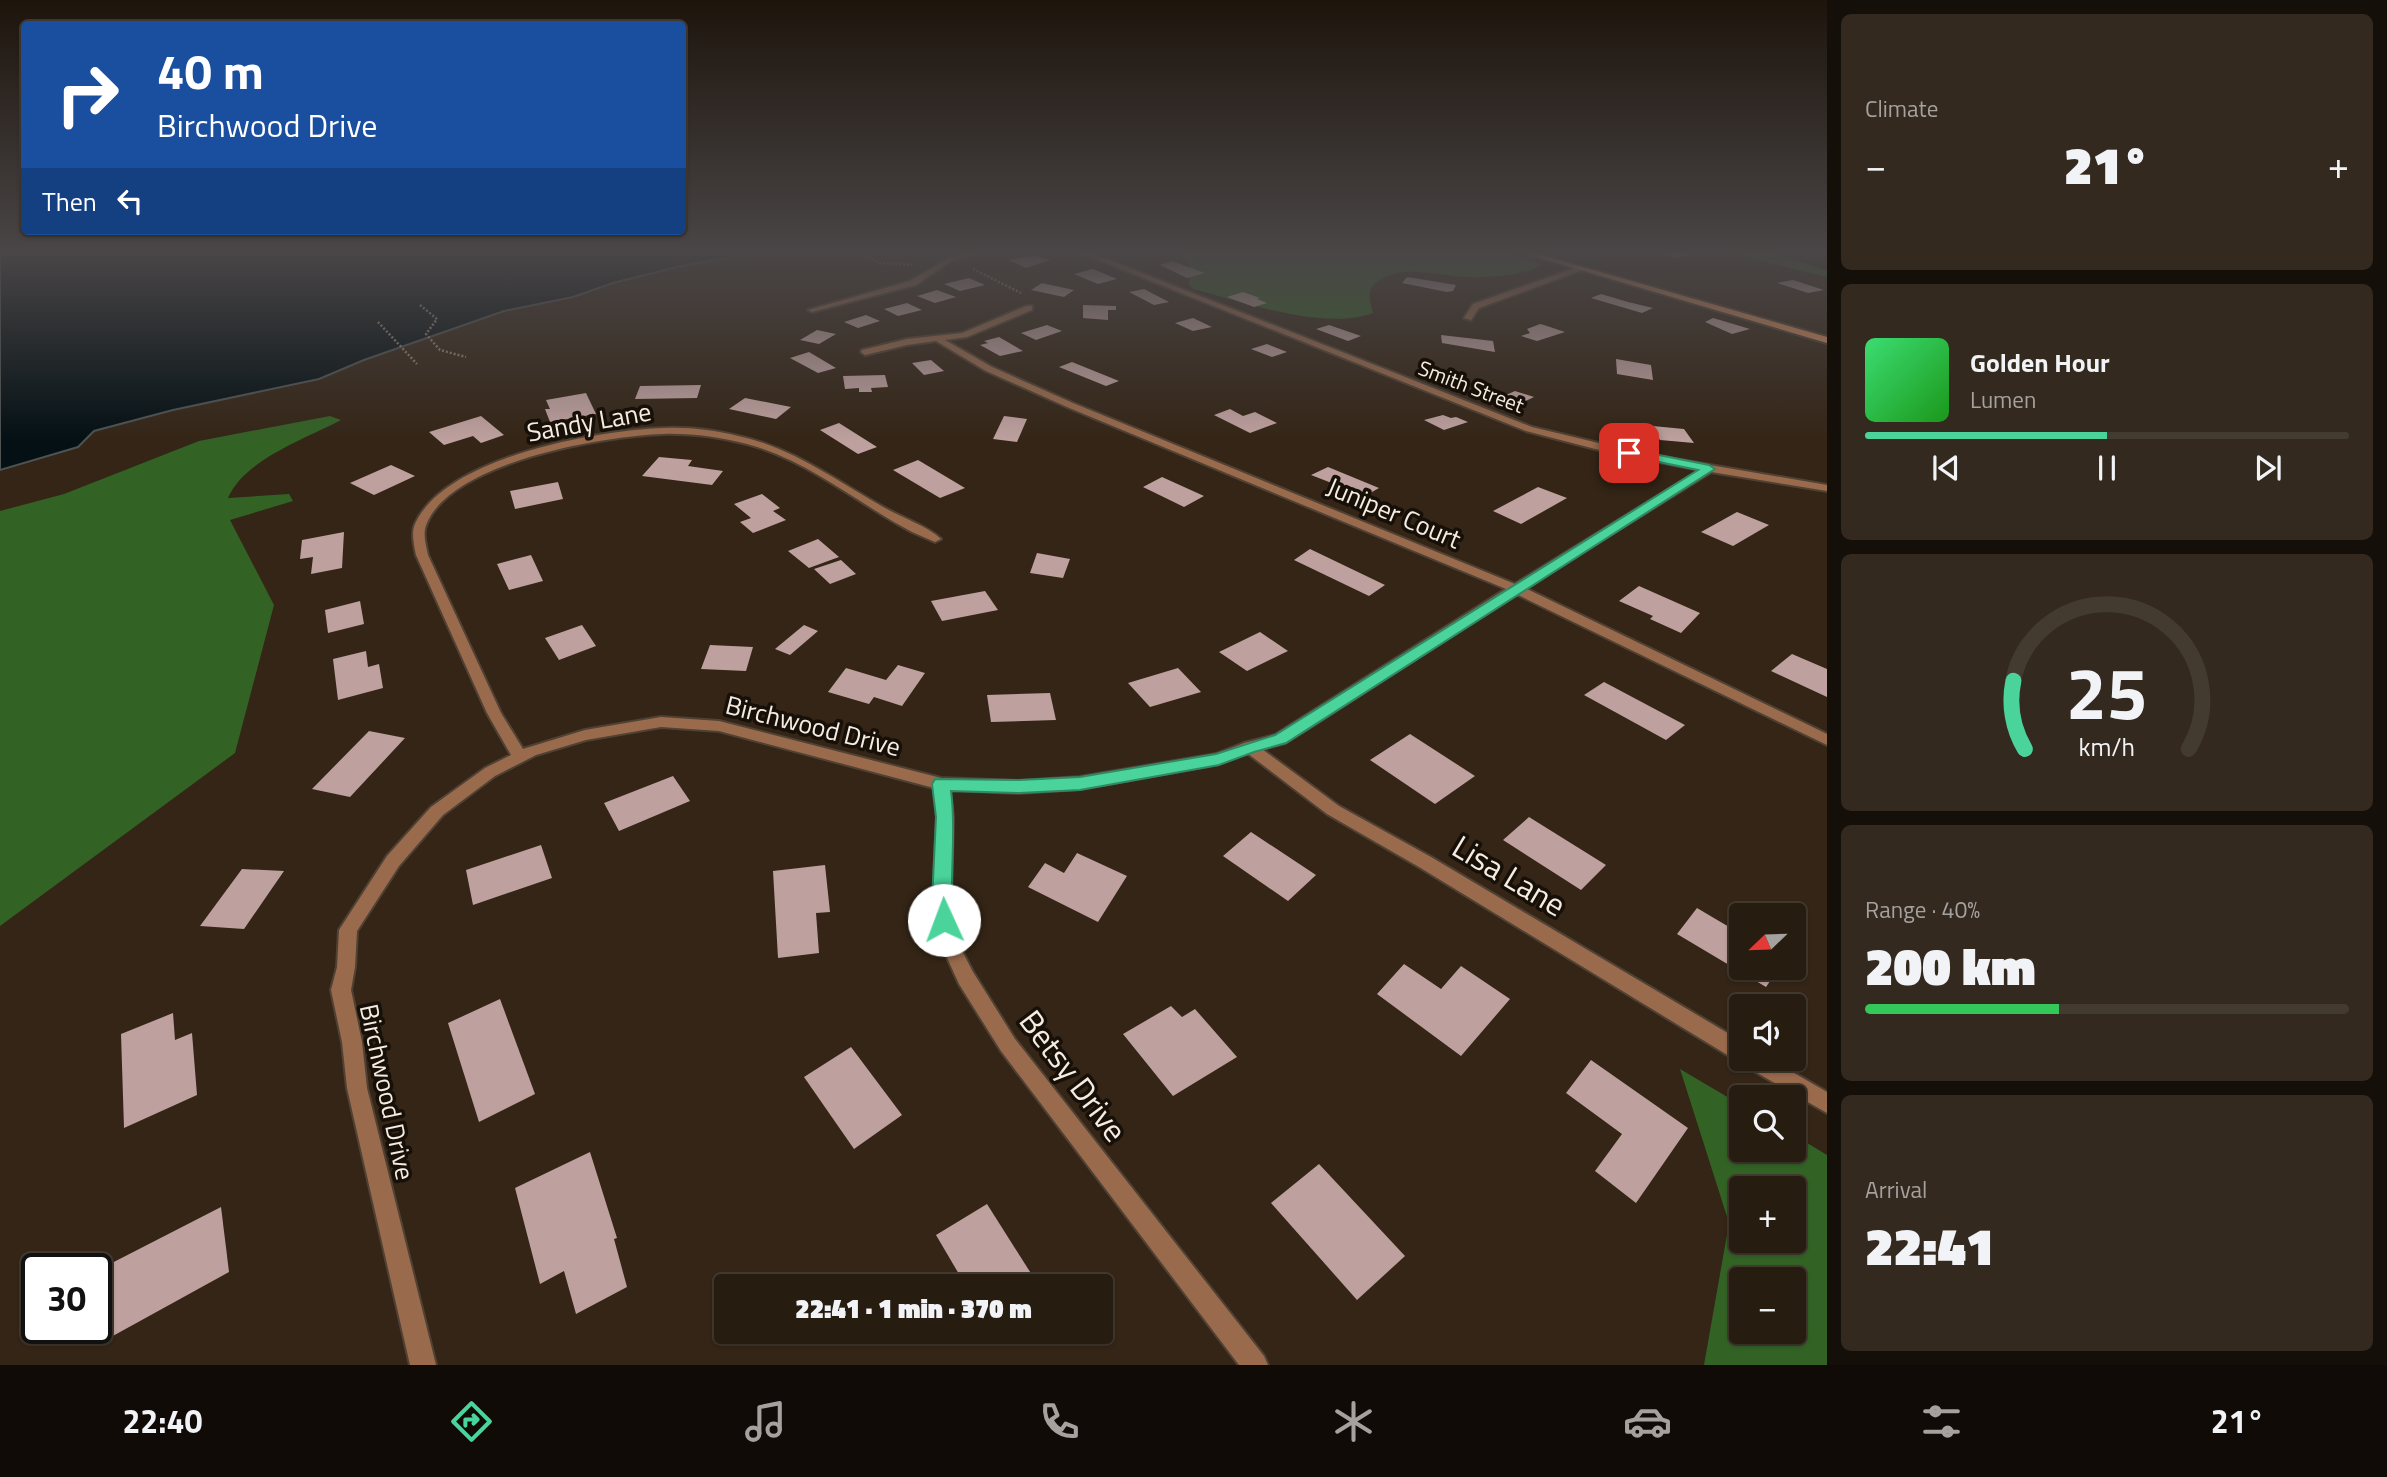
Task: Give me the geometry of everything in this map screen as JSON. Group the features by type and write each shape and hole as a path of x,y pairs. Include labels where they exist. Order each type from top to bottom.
{"street":[{"path":"865,352 907,342 964,335 1013,315"},
{"name":"Smith Street","path":"1240,315 1529,429 1572,441 1709,469 1827,488"},
{"path":"1739,315 1827,340"},
{"name":"Juniper Court","path":"939,340 989,369 1070,405 1516,589 1827,740"},
{"name":"Sandy Lane","path":"520,757 494,713 422,555 419,537 422,521 439,499 464,482 518,457 575,442 661,431 704,433 762,444 802,461 873,506 934,539"},
{"name":"Birchwood Drive","path":"423,1365 357,1087 352,1042 341,990 346,967 348,930 393,861 437,811 490,772 531,751 585,734 671,722 719,726 941,784 1019,787 1080,783 1219,759 1280,739 1709,469"},
{"name":"Lisa Lane","path":"1249,747 1333,810 1425,862 1729,1045"},
{"name":"Betsy Drive","path":"941,784 946,817 942,902 953,951 966,978 1008,1045 1255,1365"},
{"path":"1772,1071 1827,1103"}],"path":[{"path":"432,315 437,319 426,334 440,349 466,357"},
{"path":"378,322 417,364"}],"green space":[{"path":"1294,315 1366,315 1331,319"},
{"path":"330,416 341,420 261,462 247,472 228,498 289,494 293,501 230,520 274,605 235,753 0,926 0,511 64,494 199,441"},
{"path":"1680,1069 1729,1098 1729,1162 1806,1162 1806,1142 1827,1155 1827,1365 1704,1365 1729,1223"}],"shaded area":[{"path":"0,315 493,315 364,360 319,379 173,410 94,431 78,447 0,470"}],"building":[{"path":"866,315 880,321 858,328 844,322"},
{"path":"1083,315 1108,315 1108,320 1083,318"},
{"path":"1193,318 1212,327 1193,331 1175,323"},
{"path":"1713,318 1750,329 1732,334 1705,322"},
{"path":"1540,324 1565,332 1537,341 1521,336 1530,333 1527,329"},
{"path":"1047,325 1062,331 1036,340 1021,333"},
{"path":"1329,325 1361,336 1348,341 1316,329"},
{"path":"817,330 836,334 819,344 800,340"},
{"path":"1441,335 1493,341 1495,352 1442,343"},
{"path":"999,337 1023,351 1000,356 980,345 988,343 984,341"},
{"path":"1267,344 1287,352 1272,357 1251,349"},
{"path":"809,352 836,368 818,373 790,358"},
{"path":"1616,359 1651,365 1653,380 1617,374"},
{"path":"931,360 944,371 924,375 912,363"},
{"path":"1072,362 1119,381 1106,386 1059,367"},
{"path":"885,375 888,387 871,388 872,392 859,392 859,388 845,389 843,376"},
{"path":"701,385 697,398 635,399 640,386"},
{"path":"1515,391 1534,397 1515,406 1497,399"},
{"path":"586,393 596,414 550,422 545,409 550,409 546,400"},
{"path":"745,398 791,407 776,419 729,409"},
{"path":"1230,409 1243,416 1255,412 1277,423 1250,433 1214,415"},
{"path":"1443,415 1468,422 1444,430 1424,420"},
{"path":"481,416 504,435 481,443 473,436 444,445 429,432"},
{"path":"1004,416 1027,419 1017,442 993,439"},
{"path":"839,423 877,447 858,454 820,430"},
{"path":"1632,424 1684,429 1694,443 1660,440 1654,432 1636,430"},
{"path":"659,457 692,460 688,466 723,471 712,485 642,476"},
{"path":"918,460 965,488 940,498 893,470"},
{"path":"391,465 415,476 374,495 350,483"},
{"path":"1328,467 1379,488 1365,496 1311,475"},
{"path":"1162,477 1204,496 1184,507 1143,487"},
{"path":"558,482 563,499 515,509 510,491"},
{"path":"1538,487 1567,498 1521,524 1493,511"},
{"path":"762,494 780,508 773,511 786,520 753,533 740,522 751,518 734,504"},
{"path":"1737,512 1769,525 1733,546 1701,532"},
{"path":"344,532 342,568 311,574 313,557 300,559 302,540"},
{"path":"818,539 839,557 809,568 788,551"},
{"path":"1310,549 1385,585 1369,596 1294,560"},
{"path":"1037,553 1070,559 1063,578 1030,573"},
{"path":"531,555 543,581 509,590 497,564"},
{"path":"841,560 856,574 830,584 814,569"},
{"path":"1639,586 1700,613 1681,633 1650,619 1653,616 1619,601"},
{"path":"985,591 998,610 942,621 931,601"},
{"path":"360,601 364,624 328,633 325,610"},
{"path":"582,625 596,646 559,660 545,638"},
{"path":"804,625 818,631 790,655 775,649"},
{"path":"1260,632 1288,651 1247,671 1219,652"},
{"path":"710,645 753,647 746,671 701,669"},
{"path":"366,651 368,667 379,664 383,688 338,700 333,659"},
{"path":"1792,654 1827,669 1827,697 1771,671"},
{"path":"898,665 925,673 902,706 874,697 869,704 828,692 846,668 886,680"},
{"path":"1178,668 1201,692 1150,707 1128,683"},
{"path":"1604,682 1685,725 1666,740 1584,695"},
{"path":"1050,693 1056,720 991,722 987,695"},
{"path":"369,731 405,738 350,797 312,789"},
{"path":"1410,734 1475,776 1435,804 1370,760"},
{"path":"673,776 690,801 619,831 604,803"},
{"path":"1529,817 1606,865 1581,890 1503,840"},
{"path":"1251,832 1316,875 1288,901 1223,856"},
{"path":"541,845 552,878 473,905 466,870"},
{"path":"1077,853 1127,876 1098,922 1028,887 1045,863 1064,873"},
{"path":"825,865 830,912 816,913 819,953 778,958 773,871"},
{"path":"242,869 284,871 244,929 200,926"},
{"path":"1697,908 1729,927 1729,965 1677,934"},
{"path":"1404,964 1441,989 1461,966 1510,999 1461,1056 1377,994"},
{"path":"1754,980 1771,980 1766,987"},
{"path":"500,999 535,1094 479,1122 448,1023"},
{"path":"1171,1006 1182,1017 1195,1009 1237,1057 1173,1096 1123,1034"},
{"path":"173,1013 175,1040 192,1033 197,1095 124,1128 121,1034"},
{"path":"851,1047 902,1115 854,1149 804,1077"},
{"path":"1591,1060 1688,1128 1636,1203 1595,1171 1622,1134 1566,1093"},
{"path":"590,1152 617,1238 614,1239 627,1287 576,1314 564,1271 540,1284 515,1188"},
{"path":"1319,1164 1405,1256 1357,1300 1271,1203"},
{"path":"987,1204 1031,1274 959,1274 936,1235"},
{"path":"221,1207 229,1272 112,1336 112,1263"}],"route":[{"path":"944,920 942,902 946,817 941,784 1019,787 1080,783 1219,759 1280,739 1457,625 1709,469 1629,453"}]}
